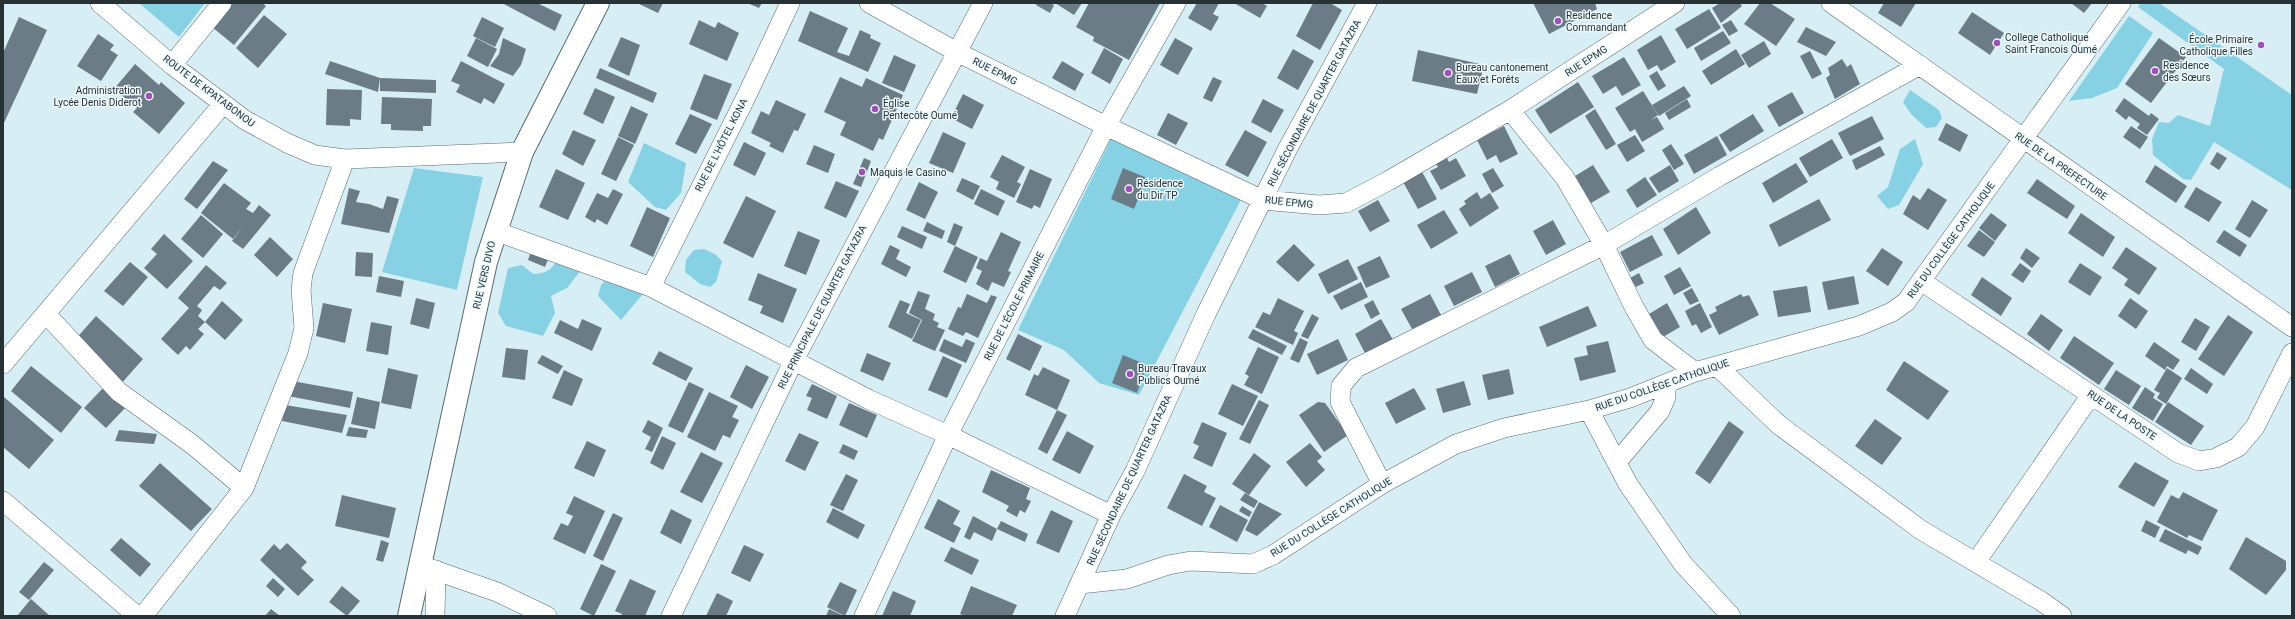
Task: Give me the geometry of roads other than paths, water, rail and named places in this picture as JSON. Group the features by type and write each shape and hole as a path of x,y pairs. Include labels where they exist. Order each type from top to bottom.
{"main road":[{"name":"RUE VERS DIVO","path":"409,616 428,568 484,270 495,231 522,152 598,3"}],"street":[{"name":"ROUTE DE KPATABONOU","path":"100,3 172,65 245,120 287,143 315,155 345,159 522,152"},
{"path":"172,65 222,3"},
{"name":"RUE DE L'HÔTEL KONA","path":"651,286 746,97 790,3"},
{"name":"RUE EPMG","path":"869,3 957,52 1106,126 1263,200 1319,205 1346,203 1388,181 1510,110 1675,3"},
{"name":"RUE PRINCIPALE DE QUARTER GATAZRA","path":"671,616 794,360 983,3"},
{"name":"RUE DE L'ÉCOLE PRIMAIRE","path":"864,616 948,435 1106,126 1176,3"},
{"name":"RUE SÉCONDAIRE DE QUARTER GATAZRA","path":"1065,616 1111,515 1135,471 1206,314 1288,148 1367,3"},
{"name":"RUE DE LA PREFECTURE","path":"1831,3 2292,327"},
{"name":"RUE DU COLLÈGE CATHOLIQUE","path":"1080,584 1127,579 1168,565 1190,561 1253,564 1291,544 1339,510 1382,484 1429,458 1484,434 1589,410 1630,398 1695,372 1880,319 1906,302 2024,140 2121,3"},
{"path":"1382,484 1340,402 1341,386 1356,368 1604,245 1720,176 1920,65"},
{"path":"3,364 223,104"},
{"path":"1510,110 1565,178 1604,245 1634,307 1654,340 1695,372"},
{"path":"143,616 244,488 298,353 304,328 301,290 303,273 345,159"},
{"path":"495,231 651,286 868,399 948,435 1111,515"},
{"name":"RUE DE LA POSTE","path":"1921,281 2178,453 2199,461 2216,458 2238,446 2255,427 2292,353"},
{"path":"46,314 119,392 193,445 244,488"},
{"path":"1717,366 1779,425 1921,530 2041,601 2062,616"},
{"path":"1617,462 1660,411 1666,397 1666,384"},
{"path":"1976,562 2091,395"},
{"path":"1589,410 1628,484 1683,564 1731,616"},
{"path":"3,501 137,616"},
{"path":"435,616 428,568 497,592 547,616"}],"place":[{"name":"Residence Commandant","path":"1558,21"},
{"name":"College Catholique Saint Francois Oumé","path":"1997,43"},
{"name":"École Primaire Catholique Filles","path":"2261,45"},
{"name":"Residence des Sœurs","path":"2155,71"},
{"name":"Bureau cantonement Eaux et Forêts","path":"1448,73"},
{"name":"Administration Lycée Denis Diderot","path":"149,96"},
{"name":"Église Pentecôte Oumé","path":"875,109"},
{"name":"Maquis le Casino","path":"862,172"},
{"name":"Résidence du Dir TP","path":"1129,189"},
{"name":"Bureau Travaux Publics Oumé","path":"1130,374"}]}
